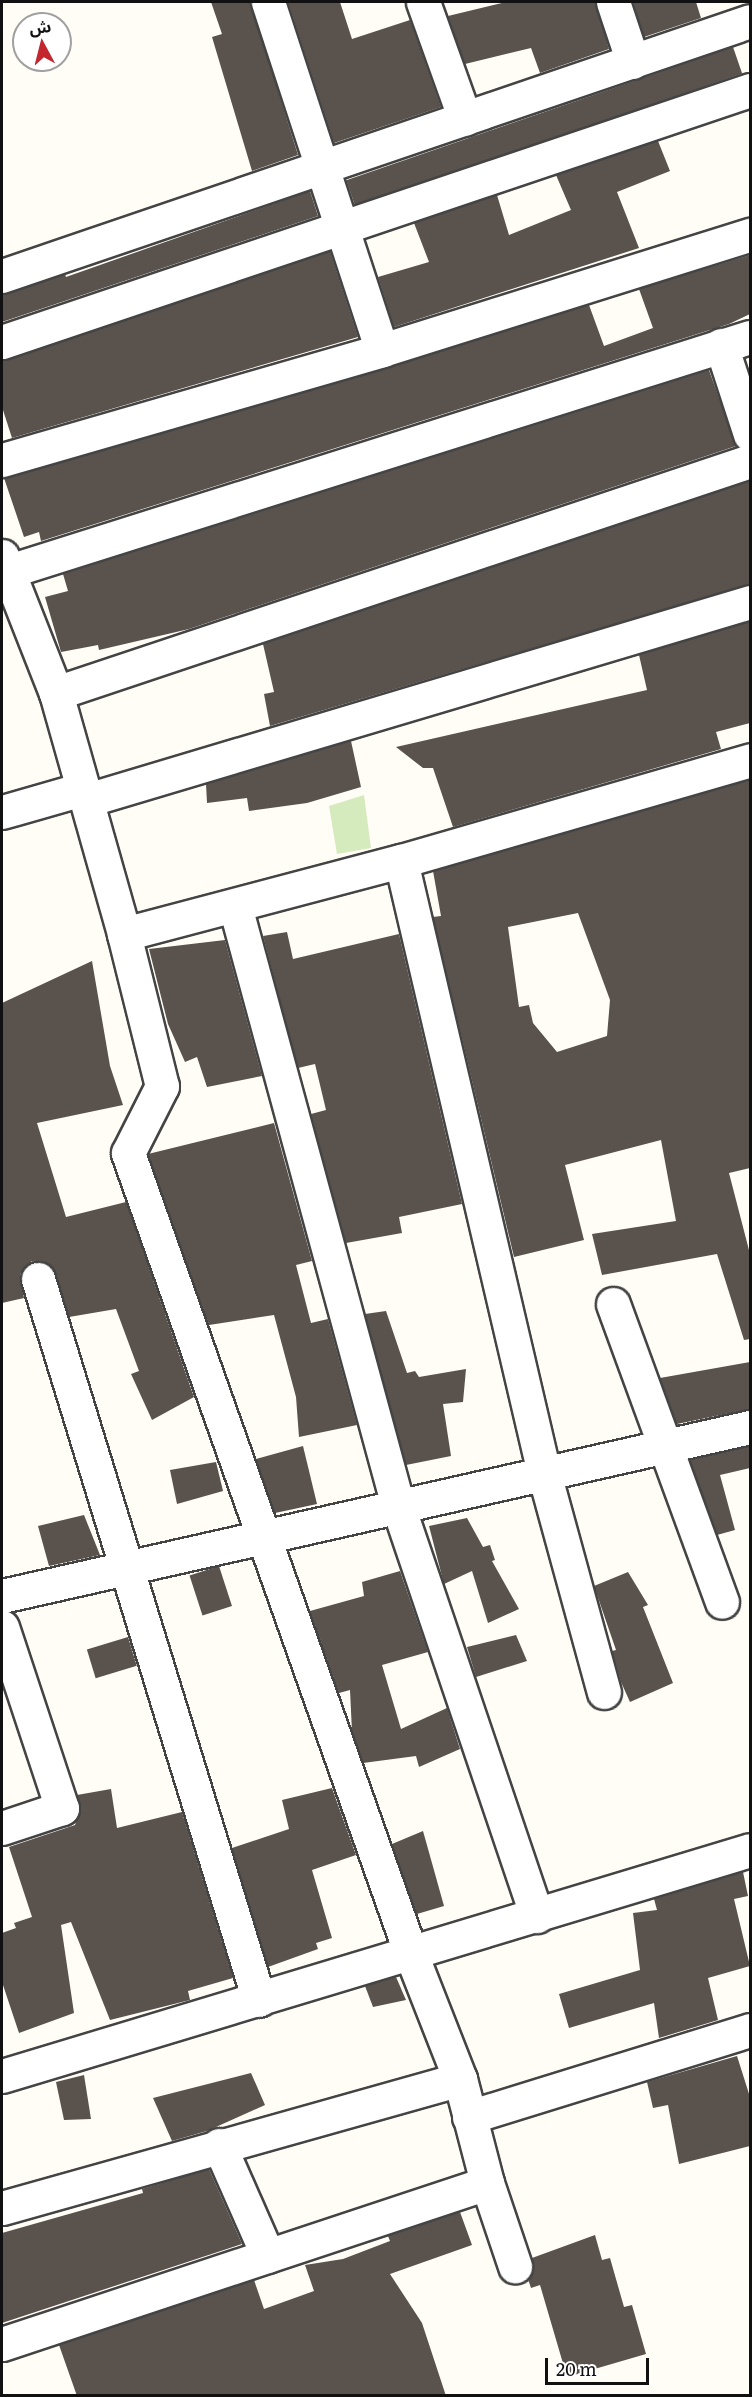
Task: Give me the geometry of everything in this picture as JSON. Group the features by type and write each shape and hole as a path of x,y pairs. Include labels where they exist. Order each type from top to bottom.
{"street":[{"path":"268,2 382,350"},
{"path":"423,2 465,119"},
{"path":"613,2 633,62"},
{"path":"2,276 750,21"},
{"path":"2,342 750,90"},
{"path":"2,460 382,350 750,235"},
{"path":"515,2266 487,2183 460,2079 411,1954 128,1153 162,1086 124,934 56,693 4,564 736,341 750,434"},
{"path":"56,693 750,461"},
{"path":"2,812 85,794 750,602"},
{"path":"124,934 401,861 750,760"},
{"path":"401,861 544,1473 604,1692"},
{"path":"235,906 398,1506 537,1916"},
{"path":"38,1279 129,1567 259,2000"},
{"path":"613,1304 722,1602"},
{"path":"2,1596 750,1427"},
{"path":"2,1627 62,1808 2,1828"},
{"path":"2,2076 750,1850"},
{"path":"469,2117 750,2030"},
{"path":"2,2208 219,2145 460,2079"},
{"path":"219,2145 268,2256"},
{"path":"2,2344 487,2183"}],"green space":[{"path":"364,795 371,848 337,854 329,806"}],"building":[{"path":"211,2 250,2 298,155 252,171 212,37 222,34"},
{"path":"288,2 340,2 352,39 410,20 441,107 334,143"},
{"path":"506,2 595,2 609,49 540,73 531,48 465,64 448,16"},
{"path":"633,2 696,2 701,18 644,37"},
{"path":"733,47 742,73 355,207 346,180"},
{"path":"658,141 670,171 617,192 639,248 394,327 378,277 429,262 414,223 497,195 509,235 571,210 556,175"},
{"path":"310,191 318,216 2,322 2,295 65,274 66,277"},
{"path":"330,251 358,337 12,438 2,407 2,360"},
{"path":"750,255 750,314 729,324 41,541 39,532 24,537 4,478 387,368 589,305 604,346 653,328 639,289"},
{"path":"709,370 736,446 189,629 99,650 98,645 61,652 45,597 68,591 63,574"},
{"path":"750,481 750,584 270,726 264,694 274,692 263,644"},
{"path":"750,621 750,723 716,732 721,749 453,827 433,768 423,768 396,747 647,690 639,655"},
{"path":"351,741 361,787 307,803 249,811 247,798 207,803 206,784"},
{"path":"750,779 750,1168 729,1173 750,1254 750,1339 744,1340 717,1254 602,1275 592,1234 676,1221 661,1140 565,1165 584,1240 514,1257 433,917 441,916 433,871","holes":["578,913 610,1000 607,1036 557,1052 533,1023 529,1005 519,1007 508,927"]},
{"path":"287,932 293,959 399,934 462,1204 399,1217 402,1233 346,1243 311,1114 326,1110 315,1064 298,1068 263,936"},
{"path":"225,940 262,1076 207,1087 197,1057 185,1062 168,1024 149,949"},
{"path":"92,961 110,1066 123,1105 37,1123 66,1217 126,1202 194,1397 152,1420 131,1374 139,1371 116,1309 69,1317 56,1273 42,1261 32,1261 20,1274 24,1298 2,1303 2,1003"},
{"path":"274,1123 312,1261 296,1265 311,1323 328,1319 357,1425 299,1437 296,1397 274,1315 209,1325 148,1154"},
{"path":"386,1311 407,1373 415,1371 419,1377 466,1369 463,1402 443,1404 451,1456 406,1465 365,1314"},
{"path":"750,1362 750,1409 677,1424 660,1378"},
{"path":"303,1446 317,1504 275,1513 256,1459"},
{"path":"750,1446 750,1468 720,1475 735,1530 717,1535 690,1460"},
{"path":"216,1462 223,1491 177,1504 170,1470"},
{"path":"84,1515 100,1555 49,1566 38,1526"},
{"path":"467,1518 483,1547 490,1545 495,1560 492,1561 519,1609 488,1623 472,1571 444,1584 429,1526"},
{"path":"219,1566 232,1606 202,1616 190,1576"},
{"path":"400,1571 428,1652 382,1665 401,1729 447,1708 460,1749 419,1767 416,1756 363,1763 352,1732 350,1690 339,1693 310,1611 364,1596 362,1582"},
{"path":"628,1572 648,1605 643,1607 673,1683 630,1702 621,1682 612,1651 616,1650 594,1586"},
{"path":"516,1635 527,1661 476,1677 467,1647"},
{"path":"128,1637 137,1666 96,1678 87,1650"},
{"path":"332,1788 356,1855 312,1870 332,1938 316,1943 318,1949 268,1967 232,1848 289,1829 282,1800"},
{"path":"111,1789 117,1828 182,1812 233,1978 188,1991 190,2000 110,2020 71,1922 61,1925 74,2013 19,2033 2,1982 2,1933 16,1928 14,1923 32,1917 9,1847 75,1825 80,1811 77,1795"},
{"path":"423,1831 444,1906 417,1914 392,1844"},
{"path":"743,1872 748,1896 734,1899 750,1966 708,1978 718,2020 659,2038 654,2003 569,2028 559,1994 640,1970 633,1913 657,1910 654,1899"},
{"path":"396,1977 406,2000 373,2007 365,1986"},
{"path":"737,2056 750,2097 750,2146 679,2164 668,2105 653,2108 647,2082"},
{"path":"251,2073 265,2105 207,2131 172,2141 153,2098"},
{"path":"84,2075 91,2119 64,2120 56,2082"},
{"path":"209,2169 242,2244 2,2323 2,2233 143,2193 142,2189"},
{"path":"460,2212 472,2245 390,2274 422,2323 446,2396 77,2396 59,2345 254,2280 264,2309 314,2291 305,2265 343,2259 390,2241 388,2236"},
{"path":"595,2235 602,2260 610,2258 624,2307 632,2305 646,2354 567,2377 540,2285 531,2288 528,2279 533,2270 532,2258"}]}
